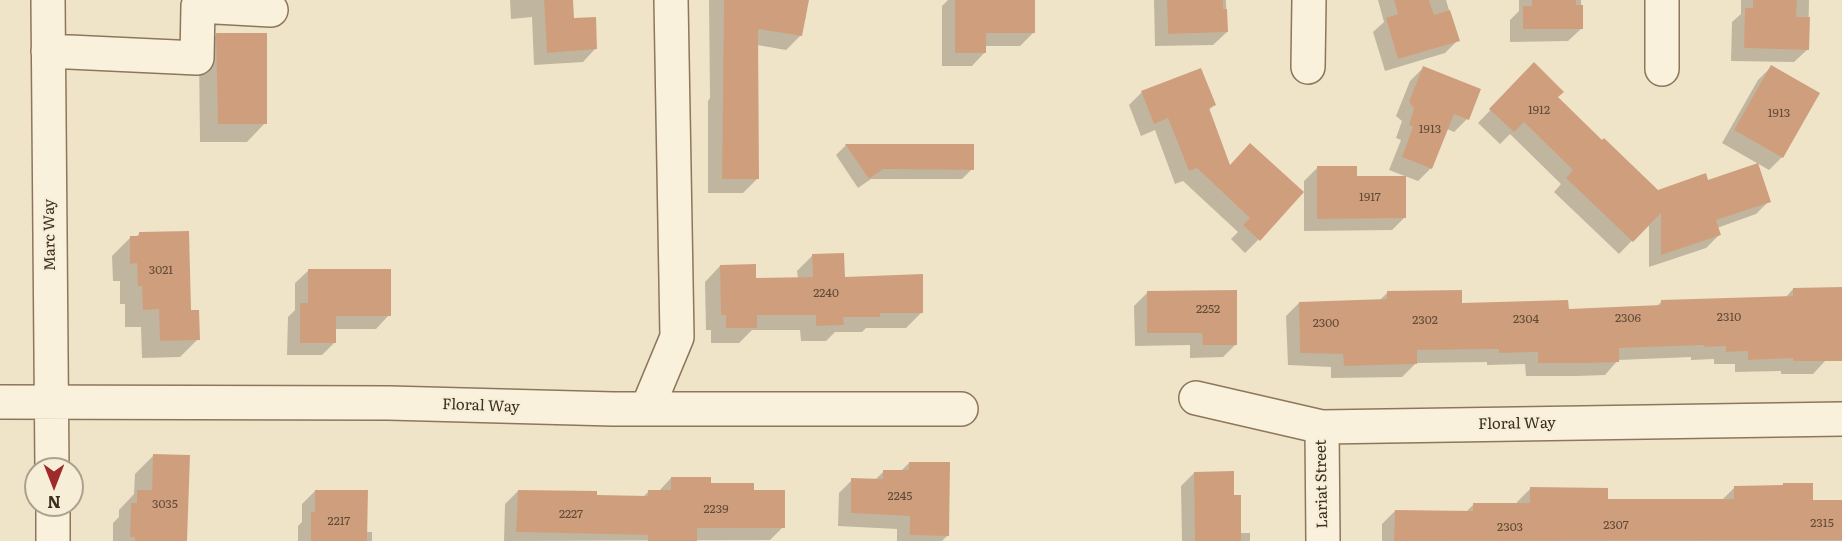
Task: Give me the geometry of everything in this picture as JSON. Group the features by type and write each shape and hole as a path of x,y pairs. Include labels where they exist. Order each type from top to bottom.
{"street":[{"name":"Marc Way","path":"48,0 52,457"},
{"path":"647,409 677,337 671,0"},
{"path":"1308,67 1309,0"},
{"path":"1662,0 1662,69"},
{"path":"48,51 197,58 198,6 271,10"},
{"name":"Floral Way","path":"1196,398 1322,427 1842,418"},
{"name":"Floral Way","path":"0,402 389,403 647,409 961,409"},
{"name":"Lariat Street","path":"1322,427 1323,541"},
{"path":"53,517 53,541"}],"building":[{"path":"544,0 573,0 574,18 596,17 597,49 547,53"},
{"path":"724,0 809,0 802,36 758,29 759,179 722,179"},
{"path":"955,0 1035,0 1035,33 986,33 986,53 955,53"},
{"path":"1167,0 1223,0 1223,9 1227,9 1228,32 1168,34"},
{"path":"1394,0 1429,0 1434,15 1450,10 1460,41 1398,59 1386,18 1398,14"},
{"path":"1532,0 1576,0 1576,5 1583,5 1583,29 1523,29 1523,6 1532,6"},
{"path":"1753,0 1797,0 1796,17 1810,17 1809,50 1744,48 1745,8 1753,8"},
{"path":"216,33 267,33 267,124 218,124"},
{"path":"1534,62 1564,92 1558,97 1658,190 1706,173 1708,180 1758,163 1771,202 1716,220 1721,235 1661,255 1661,213 1633,242 1566,178 1573,170 1524,122 1514,132 1489,109"},
{"path":"1771,65 1820,93 1783,158 1734,130"},
{"path":"1423,66 1481,89 1469,120 1454,114 1432,169 1402,157 1413,127 1409,125 1414,108 1409,102"},
{"path":"1201,68 1216,105 1209,108 1230,165 1250,143 1304,192 1260,241 1243,225 1250,218 1197,168 1189,171 1168,118 1154,124 1141,91"},
{"path":"845,144 974,144 974,170 883,169 869,179"},
{"path":"1317,166 1357,166 1357,176 1406,176 1406,218 1317,219"},
{"path":"189,231 191,310 199,310 200,340 160,341 159,309 143,310 142,286 138,286 137,263 130,264 130,236 139,236 139,232"},
{"path":"844,253 845,277 923,274 923,313 880,313 880,317 843,317 844,325 816,326 816,315 757,315 757,328 726,328 726,315 721,315 720,265 756,264 756,278 813,277 812,254"},
{"path":"308,269 391,269 391,316 336,316 336,343 300,343 300,303 308,303"},
{"path":"1842,287 1842,361 1793,361 1793,358 1748,360 1748,351 1726,352 1726,346 1704,347 1704,345 1619,348 1619,362 1590,363 1538,363 1538,352 1499,353 1499,349 1417,350 1417,364 1344,366 1343,354 1300,353 1299,302 1387,299 1387,291 1462,290 1462,303 1568,300 1569,309 1661,305 1661,300 1793,296 1793,288"},
{"path":"1237,290 1237,345 1203,345 1202,333 1147,333 1147,291"},
{"path":"153,454 190,455 187,541 135,541 135,537 130,537 131,503 137,503 137,490 152,490"},
{"path":"909,462 950,462 949,536 910,535 910,516 851,513 851,478 883,479 883,470 909,470"},
{"path":"1234,471 1234,495 1241,495 1241,541 1195,541 1194,472"},
{"path":"671,477 711,477 711,483 754,483 754,490 785,490 785,528 697,528 697,541 648,541 648,535 516,532 518,490 597,491 597,495 648,496 648,490 671,490"},
{"path":"1783,483 1813,483 1813,500 1842,500 1842,540 1394,541 1395,510 1473,511 1473,503 1530,503 1530,487 1608,488 1608,499 1734,499 1734,486 1783,485"},
{"path":"315,490 368,490 367,541 311,541 311,512 315,512"}]}
